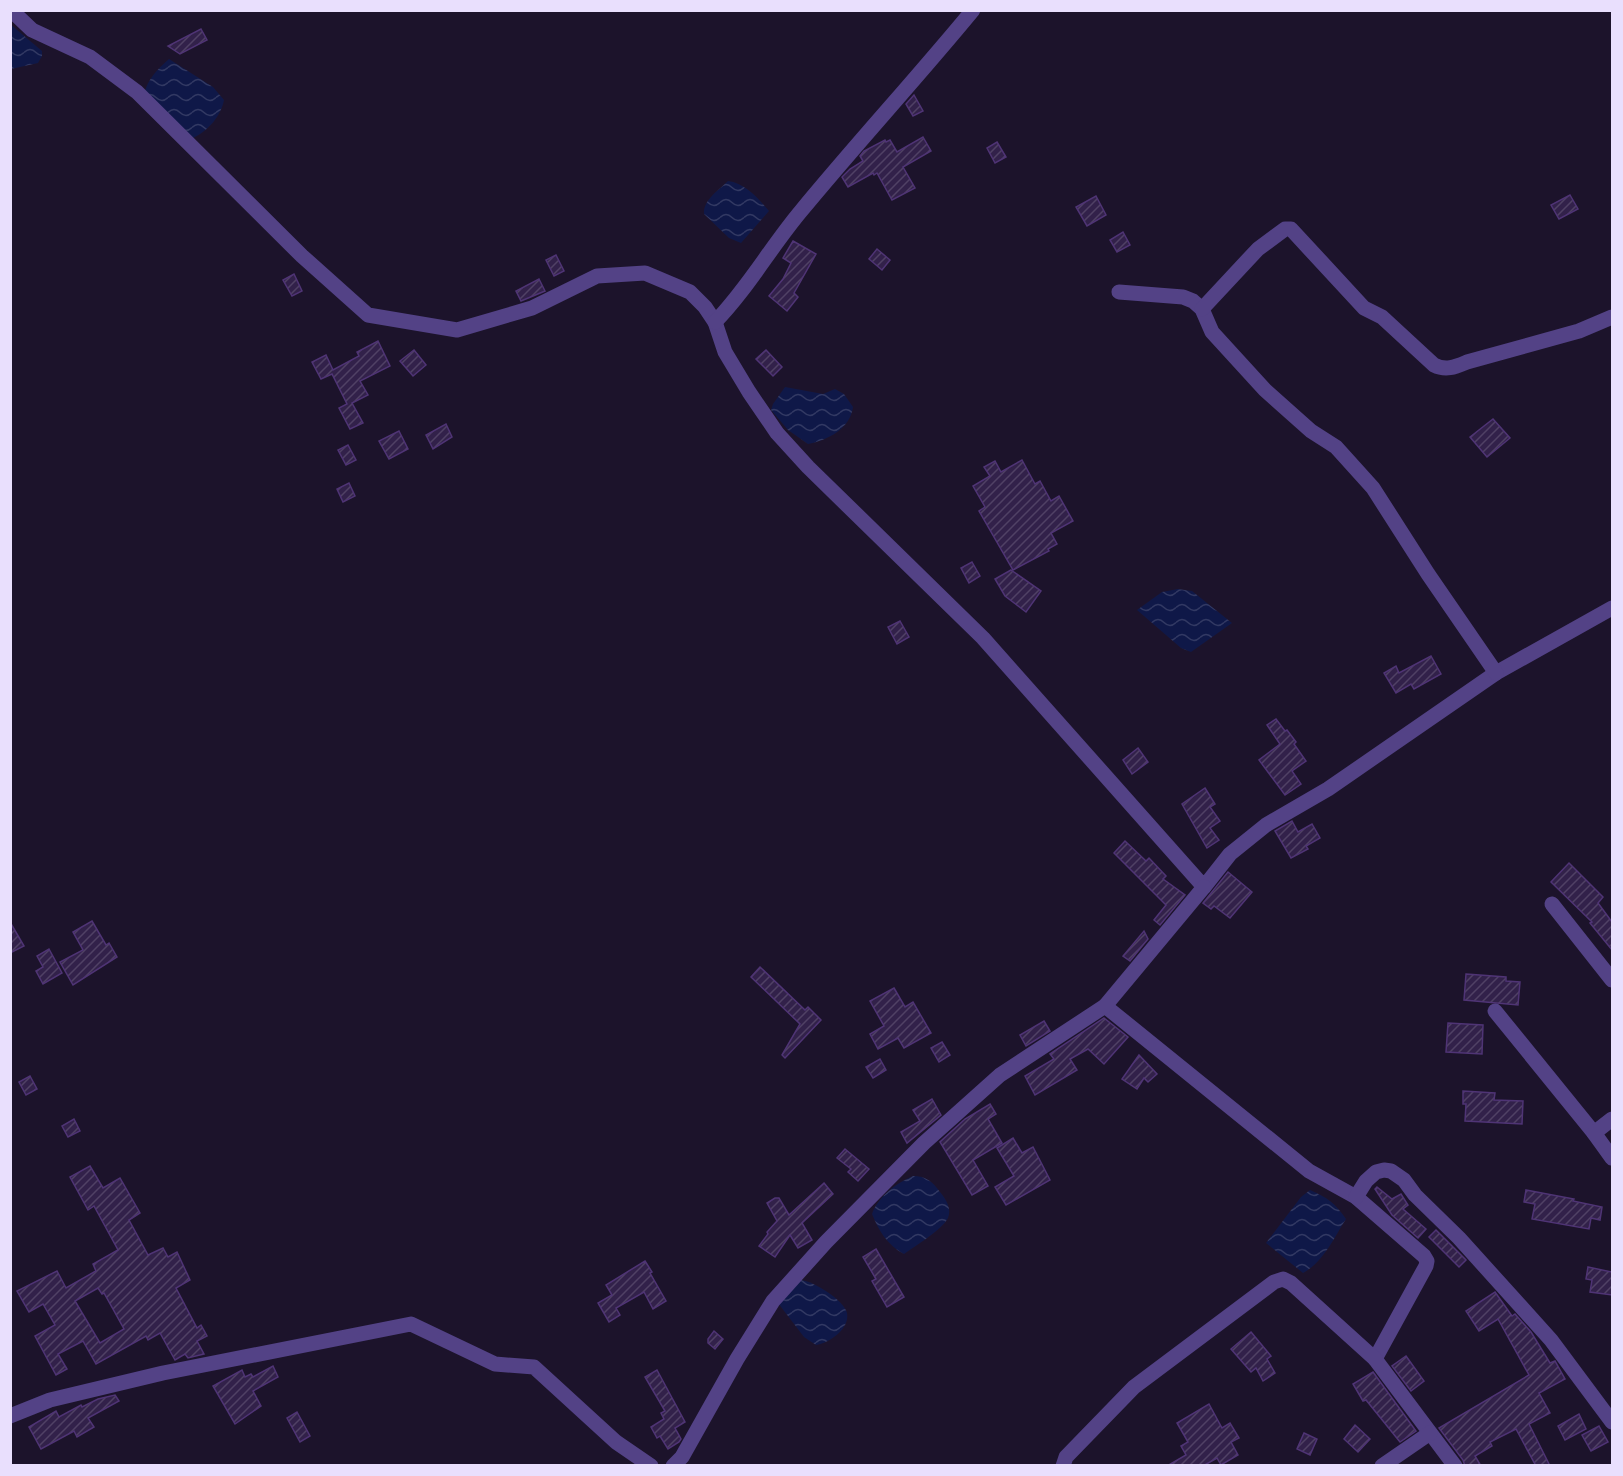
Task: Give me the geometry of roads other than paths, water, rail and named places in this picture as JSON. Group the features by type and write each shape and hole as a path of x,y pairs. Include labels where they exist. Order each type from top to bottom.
{"street":[{"path":"11,10 32,30 90,57 137,92 302,256 368,315 457,330 532,308 597,276 645,273 690,292 705,307 715,322 725,352 777,433 808,467 983,638 1204,887"},
{"path":"715,322 738,298 786,229 856,143 917,78 973,10"},
{"path":"1202,309 1258,249 1285,229 1294,231 1364,308 1382,317 1440,368 1453,368 1467,362 1579,331 1612,317"},
{"path":"1119,292 1183,297 1193,301 1202,309 1212,332 1265,390 1311,432 1336,447 1373,488 1428,574 1496,673"},
{"path":"673,1466 682,1457 737,1359 773,1301 826,1242 924,1143 1000,1075 1105,1006 1230,854 1266,825 1328,789 1496,673 1612,608"},
{"path":"1552,904 1612,980"},
{"path":"1105,1006 1309,1171 1356,1197 1424,1256 1427,1261 1426,1266 1375,1359"},
{"path":"1495,1011 1612,1158"},
{"path":"1594,1133 1612,1119"},
{"path":"1356,1197 1366,1181 1376,1172 1391,1171 1404,1180 1415,1195 1459,1238 1551,1340 1612,1422"},
{"path":"1063,1466 1066,1457 1134,1387 1274,1282 1283,1279 1291,1283 1375,1359 1455,1466"},
{"path":"10,1416 50,1400 163,1372 411,1324 495,1364 534,1367 616,1442 651,1466"},
{"path":"1382,1466 1430,1433"}],"water":[{"path":"10,24 42,51 38,63 11,69"},
{"path":"169,59 213,87 224,100 213,122 193,138 144,95 150,79"},
{"path":"728,181 746,188 769,211 741,243 729,238 704,214 706,204"},
{"path":"785,387 823,394 835,389 844,394 853,407 848,422 823,440 808,444 788,430 771,410"},
{"path":"1178,589 1192,591 1232,623 1191,652 1181,648 1137,610 1162,592"},
{"path":"913,1176 925,1178 935,1185 946,1201 949,1215 940,1228 904,1254 884,1237 872,1214 888,1191"},
{"path":"1310,1190 1331,1202 1346,1219 1317,1263 1303,1273 1266,1243 1301,1197"},
{"path":"801,1280 827,1292 840,1302 847,1313 842,1330 821,1344 816,1345 804,1337 778,1303"}]}
